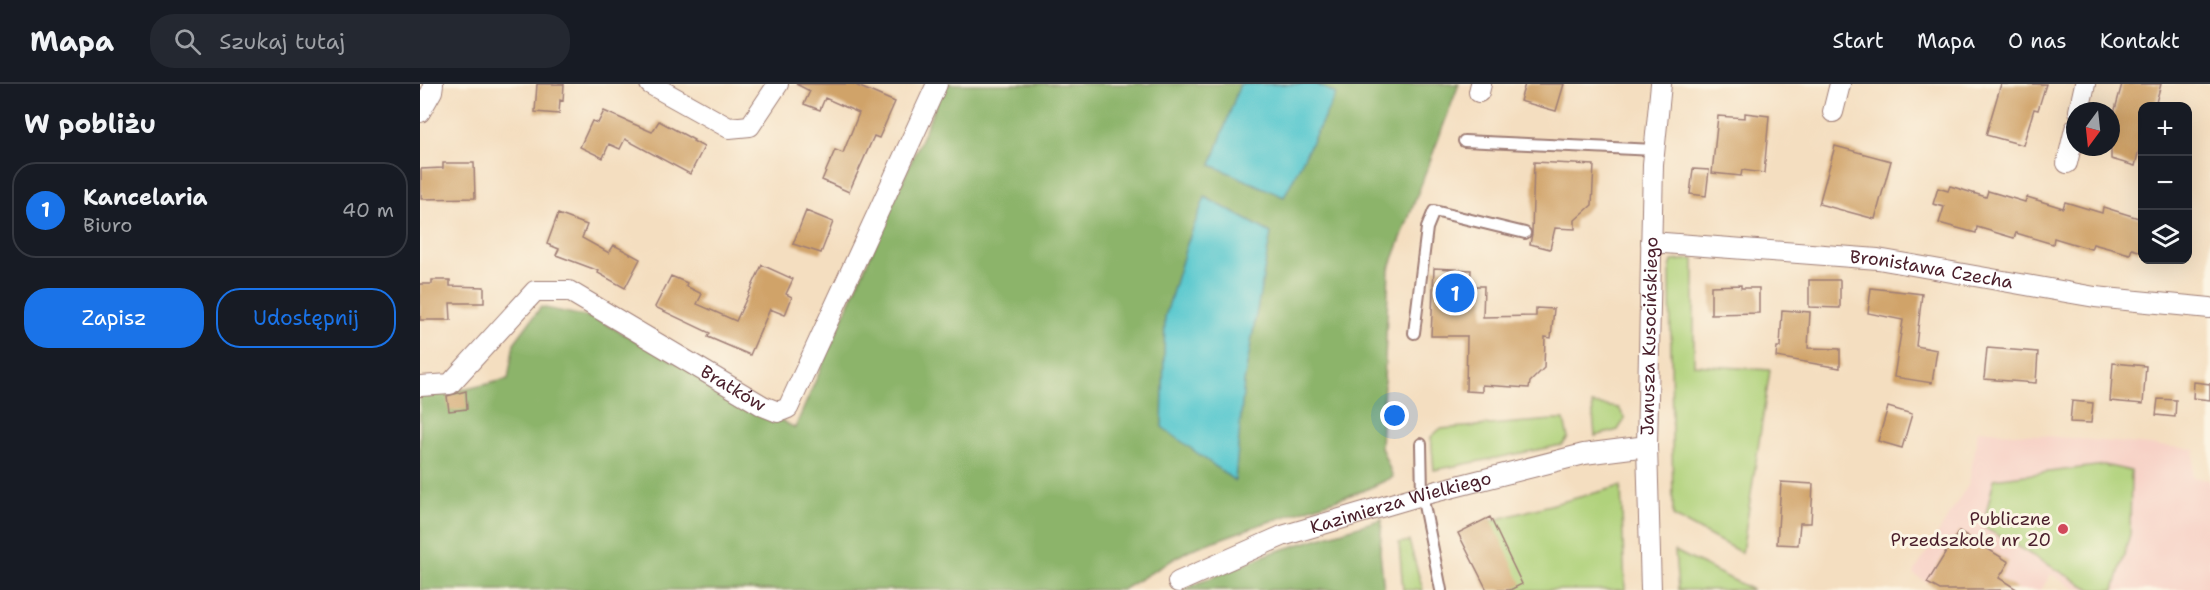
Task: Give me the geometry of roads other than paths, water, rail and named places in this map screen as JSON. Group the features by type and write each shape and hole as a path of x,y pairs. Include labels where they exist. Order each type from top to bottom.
{"street":[{"path":"420,112 432,91 432,84"},
{"path":"650,84 729,128 750,126 778,84"},
{"name":"Bratków","path":"420,386 450,384 535,291 569,291 763,406 778,412 788,408 937,84"},
{"name":"Janusza Kusocińskiego","path":"1652,590 1647,446 1651,242 1660,84"},
{"path":"1833,112 1840,84"},
{"path":"2081,102 2085,84"},
{"path":"2067,163 2069,156"},
{"name":"Bronisława Czecha","path":"1651,242 1878,259 2095,297 2210,308"},
{"name":"Kazimierza Wielkiego","path":"1172,586 1282,536 1422,495 1584,454 1647,446"}],"lane":[{"path":"1464,141 1655,150"},
{"path":"1414,333 1427,228 1434,211 1526,233"},
{"path":"1421,444 1422,495 1441,590"}],"water":[{"path":"1240,84 1316,84 1336,94 1284,197 1211,165"},
{"path":"1205,197 1271,233 1244,382 1235,481 1162,427 1165,317 1187,244"}],"place":[{"name":"Kancelaria","path":"1455,293"},
{"name":"Publiczne Przedszkole nr 20","path":"2063,529"}]}
